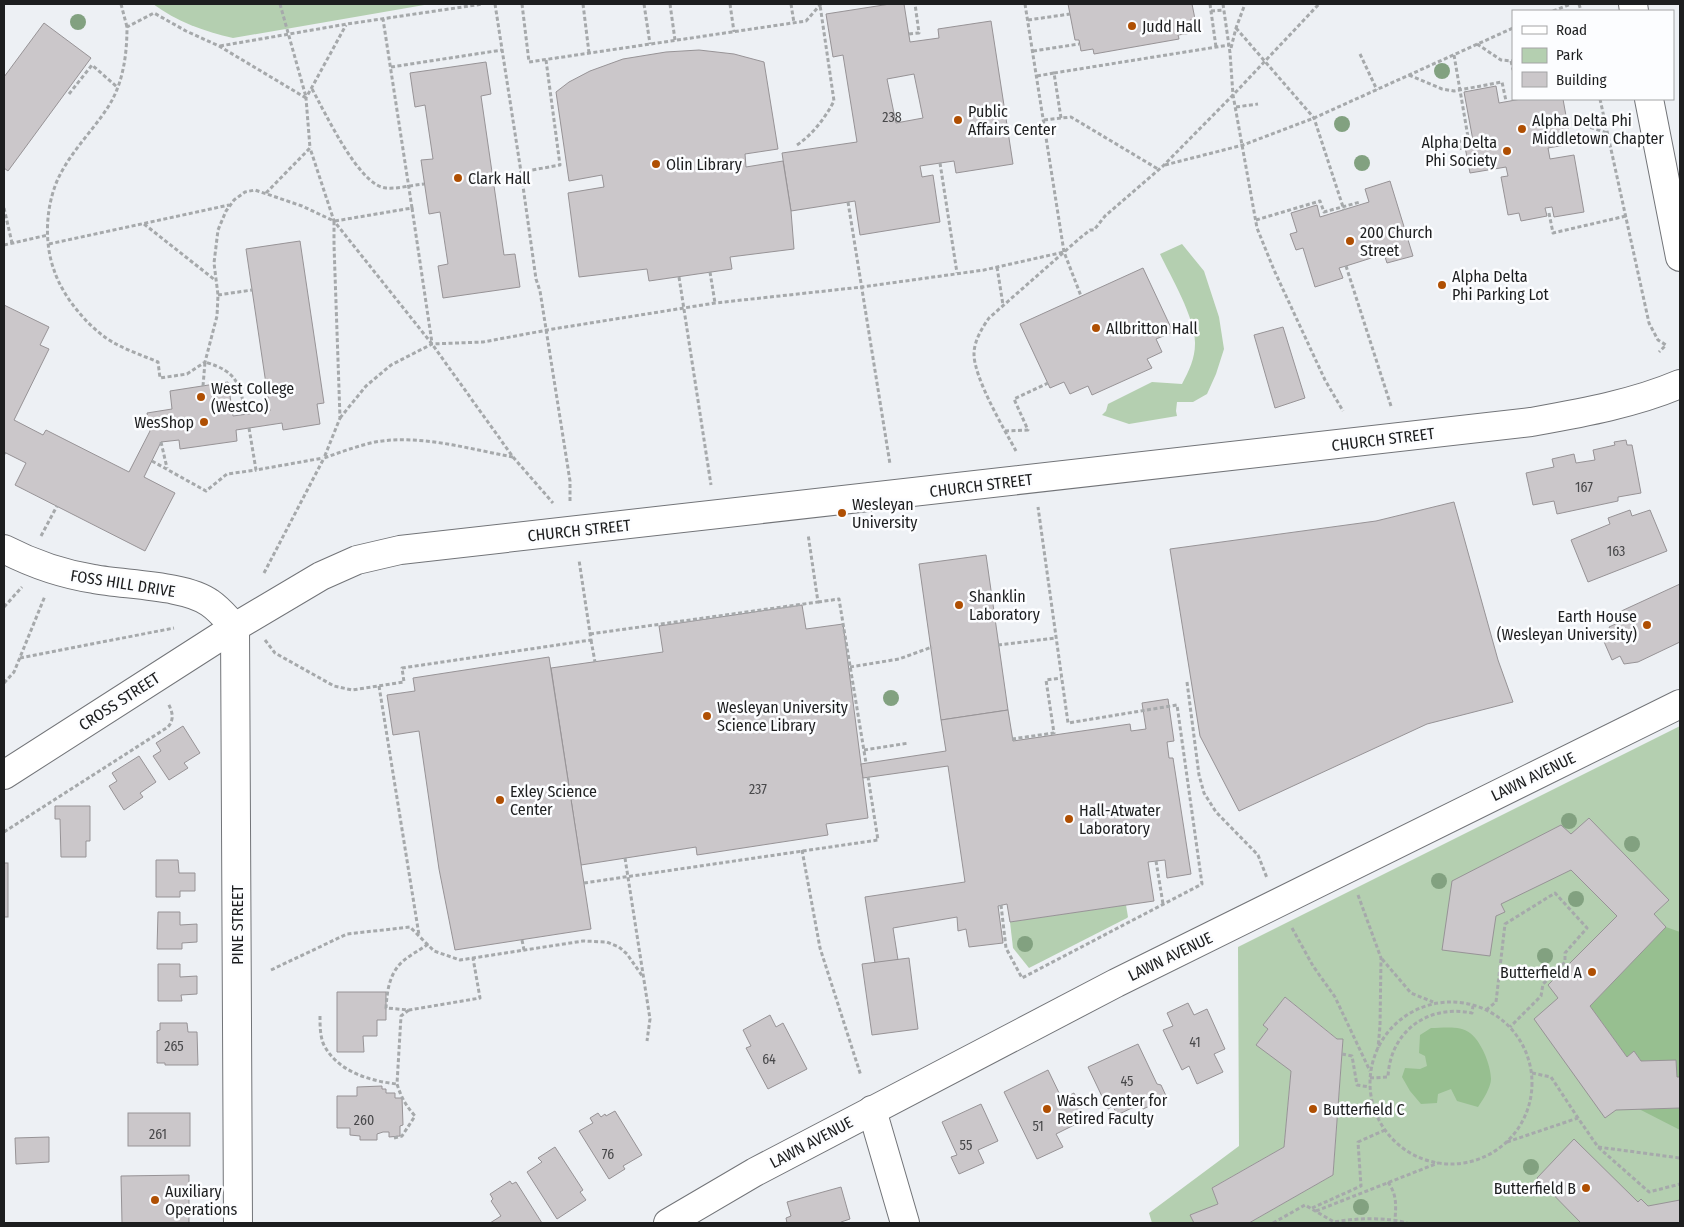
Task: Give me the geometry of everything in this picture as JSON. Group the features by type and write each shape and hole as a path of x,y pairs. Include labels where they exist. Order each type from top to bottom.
{"street":[{"path":"1649,100 1680,258"},
{"name":"CHURCH STREET","path":"235,627 322,576 356,560 400,550 1530,422 1627,402 1680,384"},
{"name":"FOSS HILL DRIVE","path":"4,549 46,568 71,575 174,590 200,598 210,602 235,627"},
{"name":"CROSS STREET","path":"4,775 235,627"},
{"name":"PINE STREET","path":"235,627 238,1223"},
{"name":"LAWN AVENUE","path":"668,1223 755,1172 1116,982 1680,704"},
{"path":"872,1110 905,1223"}],"path":[{"path":"121,4 127,27 127,48 125,65 118,86 108,108 68,159 54,188 48,235 54,271 60,286 90,325 115,344 158,362 160,378 187,374 205,362"},
{"path":"280,4 306,98 310,148 334,221 340,418"},
{"path":"219,46 347,24 483,4"},
{"path":"495,4 536,280 540,291 570,481 570,501"},
{"path":"522,4 529,62 806,21 821,4"},
{"path":"583,4 589,53"},
{"path":"644,4 650,44"},
{"path":"670,4 675,40"},
{"path":"730,4 734,32"},
{"path":"791,4 794,23"},
{"path":"797,145 809,137 828,113 834,101 821,4"},
{"path":"909,34 919,33 915,4"},
{"path":"1025,4 1064,252 1081,296"},
{"path":"1210,4 1216,47"},
{"path":"1223,4 1230,45 1233,95 1257,228 1274,270 1325,380 1343,411"},
{"path":"1230,53 1236,28 1245,4"},
{"path":"1016,451 988,397 974,354 982,329 989,318 1090,230 1094,230 1106,216 1163,166 1319,4"},
{"path":"1556,10 1571,4"},
{"path":"1211,11 1224,10"},
{"path":"127,27 154,14 219,46 306,98"},
{"path":"1028,20 1070,14"},
{"path":"383,19 432,344"},
{"path":"306,98 347,24"},
{"path":"1236,28 1314,118 1344,208"},
{"path":"1163,166 1243,145 1314,118 1512,28"},
{"path":"1033,51 1079,44"},
{"path":"1476,44 1501,60 1512,61"},
{"path":"1037,76 1230,45"},
{"path":"391,67 502,50"},
{"path":"1360,54 1377,90"},
{"path":"1454,55 1468,137 1460,142 1461,150"},
{"path":"521,172 560,165 546,60"},
{"path":"70,94 92,65 118,86"},
{"path":"1054,73 1061,118"},
{"path":"1408,75 1442,89 1460,90 1502,82 1506,101"},
{"path":"312,88 355,164 369,181 385,188 424,184"},
{"path":"1600,100 1649,324 1658,340 1666,344 1659,352"},
{"path":"1236,106 1258,104"},
{"path":"1044,120 1071,117 1158,169"},
{"path":"1578,123 1607,133"},
{"path":"266,193 310,148"},
{"path":"940,163 957,273"},
{"path":"204,386 205,362 218,316 218,295 214,264 218,230 230,205 245,192 256,190 302,206 334,221 432,344 513,457 553,503"},
{"path":"1256,220 1320,201 1324,212 1360,202"},
{"path":"848,202 890,464"},
{"path":"49,244 230,205"},
{"path":"4,208 12,243"},
{"path":"334,221 412,208"},
{"path":"1549,213 1553,232 1626,216"},
{"path":"143,224 215,280"},
{"path":"4,245 48,235"},
{"path":"264,573 324,458 340,418 366,386 391,365 432,344 484,342 546,330 715,303 862,287 998,267 1064,252"},
{"path":"1346,266 1391,406"},
{"path":"998,267 1003,305"},
{"path":"710,272 715,303"},
{"path":"679,277 710,485"},
{"path":"218,295 252,290"},
{"path":"205,362 221,367 233,376 240,389 246,415"},
{"path":"1005,431 1028,430 1014,399 1048,383"},
{"path":"249,428 256,470"},
{"path":"152,461 206,490 227,474 324,458 377,442 395,441 441,444 513,457"},
{"path":"161,442 167,469"},
{"path":"1000,905 1006,948 1022,978 1202,884 1177,705 1068,723 1038,504"},
{"path":"39,542 57,506"},
{"path":"808,534 818,602"},
{"path":"579,560 595,662"},
{"path":"4,607 21,588 23,582"},
{"path":"4,683 14,672 47,593"},
{"path":"590,634 839,599 866,763"},
{"path":"20,658 174,628"},
{"path":"264,638 275,653 334,686 352,690 404,682 402,668 591,640"},
{"path":"998,645 1056,638"},
{"path":"850,667 899,660 932,647"},
{"path":"1012,739 1054,732 1046,680 1061,678"},
{"path":"1188,682 1199,775 1204,793 1216,812 1258,855 1268,878"},
{"path":"379,686 419,936"},
{"path":"4,832 168,726 171,723 172,711 166,700"},
{"path":"864,750 909,743"},
{"path":"584,883 878,840 868,778"},
{"path":"802,850 820,948 861,1076"},
{"path":"625,858 650,1019 647,1041"},
{"path":"1156,861 1163,904"},
{"path":"1486,1010 1496,1002 1505,924 1555,893 1587,928 1564,953 1565,962 1543,984 1541,996 1510,1027"},
{"path":"1358,895 1381,958 1411,993 1434,1003"},
{"path":"271,970 347,934 410,927 434,951 460,960 583,941 607,942 619,947 628,954 643,977"},
{"path":"1292,928 1335,997 1370,1072"},
{"path":"522,940 524,950"},
{"path":"428,944 401,963 393,975 387,991 386,1008 409,1010 480,998 473,958"},
{"path":"1381,958 1380,1026 1378,1049 1370,1072 1370,1087 1374,1110 1385,1130 1404,1149 1426,1160 1438,1163 1463,1163 1484,1157 1507,1142 1578,1118"},
{"path":"1378,1049 1392,1028 1401,1020 1412,1012 1434,1003 1462,1003 1486,1010 1510,1027 1524,1048 1532,1073 1527,1111 1516,1132 1507,1142"},
{"path":"1370,1078 1388,1077 1391,1056 1399,1041 1408,1030 1421,1020 1436,1013 1449,1011 1472,1013 1473,1006"},
{"path":"394,1138 402,1136 415,1116 400,1095 397,1084 402,1016 409,1010"},
{"path":"320,1016 323,1042 336,1062 348,1070 376,1082 397,1084"},
{"path":"1342,1054 1352,1056 1357,1085 1370,1087"},
{"path":"1532,1073 1551,1077 1598,1147 1649,1192 1680,1184"},
{"path":"1311,1208 1361,1186 1358,1142 1385,1130"},
{"path":"1598,1147 1680,1158"},
{"path":"1316,1211 1438,1163"},
{"path":"1388,1182 1396,1199 1395,1220"},
{"path":"1273,1223 1305,1205 1334,1223 1348,1220 1395,1220 1407,1223"}],"green space":[{"path":"153,4 430,4 233,38 191,25 171,16"},
{"path":"1182,244 1204,271 1219,317 1224,349 1207,394 1193,402 1177,402 1177,416 1129,424 1102,415 1106,411 1108,404 1152,382 1182,384 1187,374 1194,354 1195,344 1192,323 1160,254"},
{"path":"1680,726 1680,1223 1249,1223 1333,1175 1343,1039 1337,1039 1285,997 1264,1025 1268,1029 1257,1044 1291,1071 1284,1147 1212,1188 1218,1204 1191,1215 1194,1223 1152,1223 1149,1213 1239,1146 1238,947"},
{"path":"1126,905 1127,918 1029,968 1013,948 1010,922"},
{"path":"1666,927 1680,932 1680,1077 1677,1077 1676,1060 1641,1061 1634,1051 1627,1057 1590,1006"},
{"path":"1431,1028 1466,1030 1481,1047 1489,1067 1491,1082 1478,1107 1457,1101 1451,1089 1438,1094 1437,1103 1421,1104 1410,1091 1402,1077 1405,1068 1420,1069 1427,1066 1425,1056 1419,1053 1420,1035"},
{"path":"1680,1108 1680,1130 1639,1109"}],"building":[{"name":"Public Affairs Center","path":"890,4 904,4 910,42 939,38 938,29 991,21 1013,164 956,173 954,161 920,166 922,177 933,175 940,222 860,235 855,201 791,211 782,153 857,142 843,55 833,57 826,14","holes":["914,74 923,118 896,123 887,79"]},
{"name":"Judd Hall","path":"1068,4 1192,4 1195,19 1190,20 1192,33 1178,35 1179,39 1094,54 1093,49 1081,51 1079,40 1075,40"},
{"path":"44,23 91,58 8,171 4,168 4,77"},
{"name":"Olin Library","path":"699,50 734,54 764,62 778,149 745,154 746,167 783,161 791,211 794,249 730,257 732,269 649,281 647,269 579,277 568,193 604,187 602,175 569,181 556,92 569,82 590,71 623,59 666,52"},
{"name":"Clark Hall","path":"486,62 491,94 481,96 504,255 515,254 520,287 443,298 438,266 448,264 440,212 429,214 421,160 433,159 425,105 415,107 410,73"},
{"name":"Alpha Delta Phi Society","path":"1496,86 1499,103 1516,100 1563,100 1571,144 1548,148 1550,159 1574,155 1584,212 1554,217 1552,207 1545,208 1547,216 1521,221 1519,213 1508,215 1501,177 1508,176 1506,167 1470,173 1465,147 1474,146 1464,92"},
{"name":"200 Church Street","path":"1390,181 1413,256 1387,263 1384,254 1339,268 1343,278 1315,287 1303,248 1296,250 1290,234 1297,232 1291,213 1317,205 1320,217 1369,202 1365,189"},
{"name":"West College (WestCo)","path":"300,241 324,403 317,404 320,424 283,430 282,423 236,430 237,441 180,449 179,440 161,442 144,477 175,493 145,551 15,485 26,463 4,452 4,305 49,327 40,345 49,349 14,420 43,435 46,430 129,472 150,431 147,413 172,409 170,391 228,382 233,416 270,411 246,249"},
{"name":"Allbritton Hall","path":"1143,268 1173,332 1156,339 1162,352 1147,359 1152,368 1092,395 1088,386 1070,394 1064,382 1050,388 1020,324"},
{"path":"1283,327 1305,398 1275,408 1254,335"},
{"path":"1626,440 1627,445 1632,445 1641,493 1618,497 1618,501 1557,514 1554,501 1533,505 1526,473 1554,467 1552,459 1574,454 1576,463 1595,460 1593,450 1615,445 1614,442"},
{"path":"1454,502 1498,660 1513,702 1427,724 1239,811 1200,736 1170,549 1376,521"},
{"path":"1630,510 1632,516 1650,510 1667,551 1588,582 1571,540 1610,524 1608,518"},
{"name":"Shanklin Laboratory","path":"986,555 1008,710 941,720 919,564"},
{"name":"Earth House (Wesleyan University)","path":"1680,584 1680,642 1638,662 1624,664 1620,656 1612,660 1602,637 1612,633 1609,627 1620,622 1617,613"},
{"name":"Wesleyan University Science Library","path":"802,605 806,629 843,624 868,818 826,824 828,835 697,855 696,847 581,865 551,668 663,652 659,626"},
{"name":"Exley Science Center","path":"549,657 591,929 455,950 439,869 419,731 393,735 387,695 415,691 413,678"},
{"name":"Hall-Atwater Laboratory","path":"1168,699 1174,741 1167,742 1169,758 1173,758 1191,874 1167,878 1165,860 1148,862 1154,901 1010,922 1007,904 998,906 1003,943 969,947 966,929 958,931 957,917 893,928 898,960 875,963 865,897 965,882 948,766 863,778 861,764 946,751 941,720 1008,710 1013,741 1130,724 1131,731 1146,729 1142,703"},
{"path":"183,726 200,753 184,763 188,768 169,780 153,756 161,751 156,743"},
{"path":"139,756 156,782 140,793 143,797 124,810 109,786 117,781 112,773"},
{"path":"55,806 90,806 90,841 86,841 86,857 61,857 60,819 55,819"},
{"name":"Butterfield A","path":"1589,818 1669,900 1654,914 1666,927 1590,1006 1627,1057 1634,1051 1641,1061 1676,1060 1677,1077 1680,1077 1680,1108 1616,1110 1605,1118 1534,1019 1558,998 1548,985 1617,916 1571,870 1501,904 1505,912 1496,916 1490,956 1442,950 1452,881 1561,825 1571,834"},
{"path":"156,860 178,860 179,873 195,873 195,891 180,891 180,897 156,897"},
{"path":"4,863 8,863 8,917 4,917"},
{"path":"158,912 180,912 180,925 197,924 197,942 182,943 182,949 157,949"},
{"path":"909,958 918,1029 872,1035 862,964"},
{"path":"158,964 180,964 180,977 197,976 197,994 181,995 182,1001 158,1001"},
{"path":"337,992 386,992 386,1020 377,1020 377,1036 363,1036 364,1052 337,1052"},
{"name":"Butterfield C","path":"1285,997 1337,1039 1343,1039 1333,1175 1249,1223 1194,1223 1190,1215 1218,1204 1212,1188 1284,1147 1291,1071 1256,1045 1268,1029 1263,1025"},
{"path":"1188,1003 1194,1015 1207,1009 1225,1049 1214,1054 1223,1072 1197,1084 1189,1066 1182,1070 1163,1030 1173,1026 1167,1013"},
{"path":"770,1015 776,1027 783,1023 807,1069 768,1089 746,1048 751,1046 743,1030"},
{"path":"160,1023 187,1023 188,1032 197,1032 198,1065 165,1065 165,1063 157,1063 157,1031 160,1030"},
{"path":"1138,1044 1157,1084 1161,1085 1167,1098 1143,1109 1137,1095 1133,1098 1136,1106 1117,1115 1113,1106 1108,1109 1088,1067"},
{"name":"Wasch Center for Retired Faculty","path":"1048,1070 1062,1099 1074,1093 1086,1119 1056,1134 1063,1147 1037,1159 1004,1092"},
{"path":"382,1086 382,1089 386,1089 386,1093 395,1093 395,1098 402,1098 403,1125 400,1126 400,1136 389,1137 389,1132 383,1132 377,1134 377,1140 360,1140 360,1136 350,1135 350,1128 337,1128 337,1096 357,1096 357,1087"},
{"path":"981,1104 998,1141 978,1150 984,1163 959,1174 951,1157 957,1155 942,1122"},
{"path":"615,1111 642,1155 623,1166 625,1169 609,1179 579,1131 593,1123 590,1118 598,1113 601,1117"},
{"path":"128,1113 190,1113 190,1146 128,1146"},
{"path":"49,1137 49,1162 16,1164 15,1138"},
{"name":"Butterfield B","path":"1574,1139 1638,1202 1641,1199 1648,1206 1680,1200 1680,1223 1581,1223 1537,1178"},
{"path":"555,1147 583,1190 580,1192 586,1200 557,1219 527,1172 542,1162 538,1158"},
{"name":"Auxiliary Operations","path":"189,1175 189,1223 122,1223 121,1176"},
{"path":"510,1181 512,1184 516,1182 542,1223 490,1223 501,1216 491,1201 493,1199 490,1194"},
{"path":"841,1187 850,1219 842,1223 787,1223 786,1218 791,1216 787,1202"}],"place":[{"name":"Judd Hall","path":"1132,26"},
{"name":"Public Affairs Center","path":"958,120"},
{"name":"Alpha Delta Phi Middletown Chapter","path":"1522,129"},
{"name":"Alpha Delta Phi Society","path":"1507,151"},
{"name":"Olin Library","path":"656,164"},
{"name":"Clark Hall","path":"458,178"},
{"name":"200 Church Street","path":"1350,241"},
{"name":"Alpha Delta Phi Parking Lot","path":"1442,285"},
{"name":"Allbritton Hall","path":"1096,328"},
{"name":"West College (WestCo)","path":"201,397"},
{"name":"WesShop","path":"204,422"},
{"name":"Wesleyan University","path":"842,513"},
{"name":"Shanklin Laboratory","path":"959,605"},
{"name":"Earth House (Wesleyan University)","path":"1647,625"},
{"name":"Wesleyan University Science Library","path":"707,716"},
{"name":"Exley Science Center","path":"500,800"},
{"name":"Hall-Atwater Laboratory","path":"1069,819"},
{"name":"Butterfield A","path":"1592,972"},
{"name":"Wasch Center for Retired Faculty","path":"1047,1109"},
{"name":"Butterfield C","path":"1313,1109"},
{"name":"Butterfield B","path":"1586,1188"},
{"name":"Auxiliary Operations","path":"155,1200"}]}
